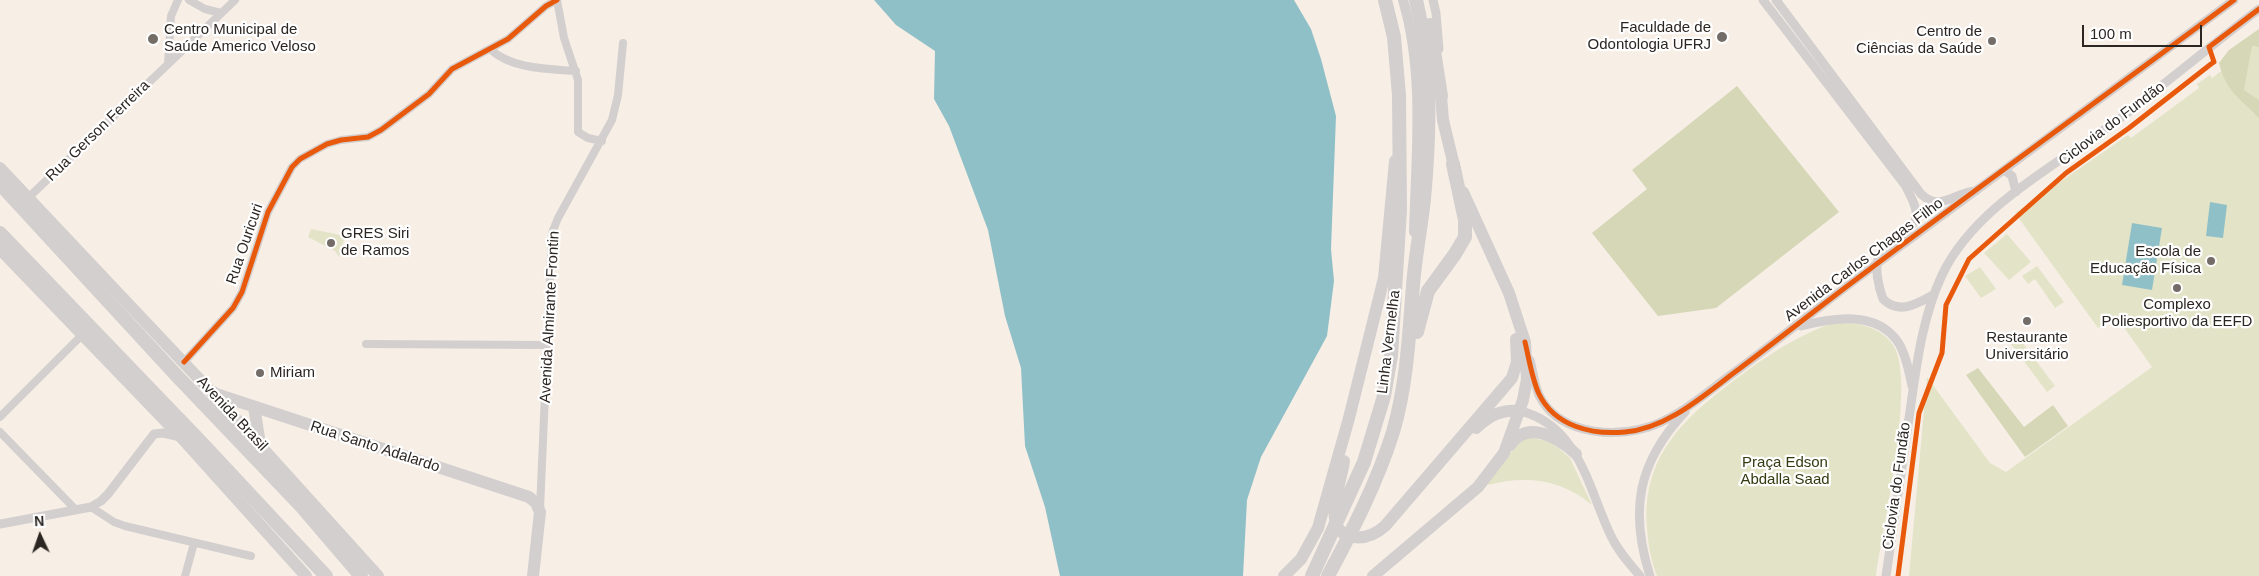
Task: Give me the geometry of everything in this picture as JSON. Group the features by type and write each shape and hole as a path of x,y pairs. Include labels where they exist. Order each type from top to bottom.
{"highway":[{"name":"Linha Vermelha","path":"1312,576 1364,462 1384,396 1394,328 1400,210 1399,124 1394,37 1385,0"},
{"name":"Linha Vermelha","path":"1328,576 1372,491 1394,429 1406,369 1413,285 1424,198 1428,123 1428,96 1423,35 1416,0"},
{"path":"1406,369 1428,291 1465,237 1465,220 1443,120 1442,96 1424,0"},
{"name":"Linha Vermelha","path":"1349,418 1384,278 1399,124"},
{"path":"1453,164 1468,204 1494,258 1525,342 1527,379 1520,411 1504,453"},
{"name":"Avenida Brasil","path":"0,168 213,393 378,576"},
{"name":"Avenida Brasil","path":"0,184 177,376 301,506 361,576"},
{"path":"0,233 188,427 326,576"},
{"path":"0,249 181,437 306,576"},
{"path":"1349,418 1343,472 1334,514 1338,528 1347,535 1360,537 1377,533 1512,378 1518,354 1512,305"},
{"path":"213,393 272,476"},
{"name":"Rua Santo Adalardo","path":"213,393 535,504"},
{"path":"254,407 260,444"},
{"path":"1442,460 1492,415 1503,411 1520,411"},
{"path":"1284,576 1308,550 1318,528 1349,418"},
{"path":"1373,576 1469,497 1518,437 1533,432 1554,438 1576,454"},
{"name":"Avenida Almirante Frontin","path":"533,576 535,504"}],"main road":[{"name":"Linha Vermelha","path":"1403,0 1413,49 1416,99 1413,285"}],"street":[{"path":"168,64 171,16 178,0"},
{"path":"189,0 205,9 222,13"},
{"name":"Rua Gerson Ferreira","path":"28,198 235,0"},
{"path":"557,0 564,38 576,71 579,91 578,132 588,138 602,141"},
{"name":"Rua Ouricuri","path":"184,362 233,308 242,292 268,212 292,167 300,159 327,144 341,140 368,137 380,130 430,94 452,68 508,39 557,0"},
{"path":"1433,0 1439,37 1442,96"},
{"path":"1763,0 1905,185 1914,203 1917,212 1916,222 1909,231 1883,251 1877,264 1882,299 1890,305 1903,308 1933,295"},
{"path":"1776,0 1921,194 1929,200 1942,203 1960,194 1976,191"},
{"name":"Avenida Carlos Chagas Filho","path":"1525,342 1537,388 1543,401 1556,415 1574,426 1600,432 1642,429 1662,421 1692,404 1877,264 2234,0"},
{"path":"1886,576 1913,389 1926,319 1933,295 1949,261 1970,232 2016,192 2122,117 2259,9"},
{"name":"Avenida Almirante Frontin","path":"535,504 541,488 552,233 558,218 602,141 616,110 623,43"},
{"path":"490,48 502,57 526,65 576,71"},
{"path":"2004,170 2012,176 2016,192"},
{"path":"1796,327 1838,318 1859,320 1880,326 1893,336 1899,344 1913,389"},
{"path":"0,417 82,335"},
{"path":"366,344 546,345"},
{"name":"Avenida Carlos Chagas Filho","path":"1650,576 1642,548 1639,514 1644,476 1650,459 1666,432 1692,404"},
{"path":"1520,411 1536,417 1563,434 1576,454 1610,536 1640,576"},
{"path":"0,432 76,510"},
{"path":"0,524 91,507 108,494 154,434 163,433 181,437"},
{"path":"535,504 541,488"},
{"path":"91,507 114,522 251,556"},
{"path":"185,576 194,543"}],"green space":[{"path":"2259,29 2259,47 2253,46 2251,51 2244,90 2259,100 2259,118 2230,88 2219,63 2229,50"},
{"name":"Complexo Poliesportivo da EEFD","path":"2259,43 2259,576 1909,576 1927,377 1990,463 2006,472 2152,367 2115,315 2098,328 2015,213 2128,135 2131,138 2199,88 2197,84 2210,75 2212,78"},
{"path":"1737,86 1839,212 1716,308 1658,316 1592,233 1647,189 1632,170"},
{"name":"GRES Siri de Ramos","path":"311,229 345,236 339,257 335,251 308,237"},
{"path":"2007,234 2031,262 2009,280 1984,253"},
{"path":"2037,266 2064,302 2055,308 2035,279 2028,284 2022,276"},
{"path":"1980,267 1996,289 1981,298 1965,276"},
{"name":"Praça Edson Abdalla Saad","path":"1836,322 1868,327 1882,334 1893,345 1899,363 1901,389 1900,421 1876,576 1657,576 1648,540 1647,502 1651,479 1660,458 1671,440 1685,422 1702,406 1751,368 1797,339"},
{"path":"2019,338 2055,386 2047,392 2011,344"},
{"path":"1978,368 2024,427 2053,405 2068,426 2025,457 1966,375"},
{"path":"1529,437 1551,442 1570,458 1592,505 1568,490 1543,482 1516,480 1488,485 1488,482 1518,443"}],"water":[{"path":"874,0 1294,0 1311,29 1336,116 1331,249 1334,281 1327,336 1261,457 1247,500 1243,576 1060,576 1045,507 1025,446 1021,368 1005,316 988,230 949,126 934,99 935,51 896,25"},
{"path":"2210,202 2227,205 2223,238 2206,236"},
{"path":"2132,223 2162,228 2152,290 2122,285"}],"cycle path":[{"path":"184,362 233,308 242,292 268,212 292,167 300,159 327,144 341,140 368,137 381,130 429,94 452,69 508,39 546,6 557,0"},
{"path":"1525,342 1539,394 1546,405 1565,421 1588,430 1613,433 1641,429 1657,424 1700,399 1905,243 2234,0"},
{"name":"Ciclovia do Fundão","path":"1898,576 1919,413 1942,353 1946,305 1969,259 2066,173 2129,128 2214,62 2209,47 2259,9"}],"place":[{"name":"Faculdade de Odontologia UFRJ","path":"1722,37"},
{"name":"Centro Municipal de Saúde Americo Veloso","path":"153,39"},
{"name":"Centro de Ciências da Saúde","path":"1992,41"},
{"name":"GRES Siri de Ramos","path":"331,243"},
{"name":"Escola de Educação Física","path":"2211,261"},
{"name":"Complexo Poliesportivo da EEFD","path":"2177,288"},
{"name":"Restaurante Universitário","path":"2027,321"},
{"name":"Miriam","path":"260,373"}]}
